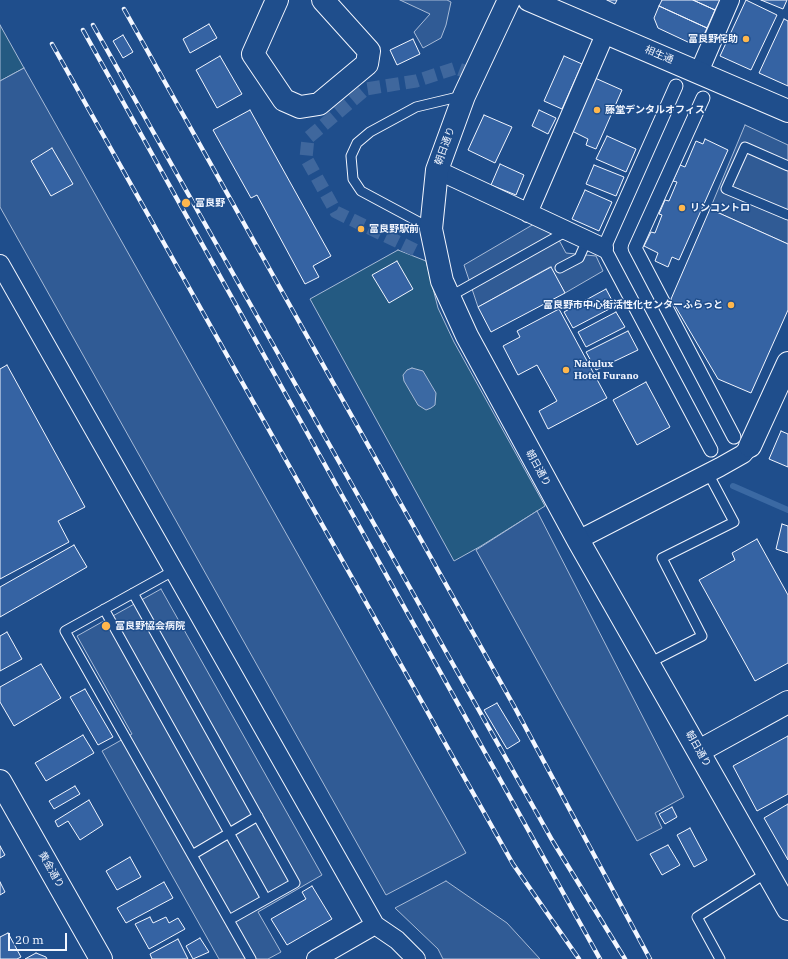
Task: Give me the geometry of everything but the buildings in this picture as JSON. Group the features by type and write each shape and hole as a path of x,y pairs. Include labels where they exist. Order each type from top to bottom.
{"street":[{"path":"277,0 253,54 284,100 300,107 319,104 367,64 369,52 323,0"},
{"name":"朝日通り","path":"509,0 464,96 437,170 432,229 442,281 466,336 578,540 788,909"},
{"name":"相生通","path":"529,0 788,111"},
{"path":"699,72 730,0"},
{"path":"528,213 606,32"},
{"path":"604,248 676,86"},
{"path":"578,540 742,454 742,442 635,248 703,98"},
{"path":"437,170 604,248 711,450"},
{"path":"0,264 375,925 397,940 416,959"},
{"path":"742,442 788,363"},
{"path":"699,751 788,702"},
{"name":"黄金通り","path":"0,781 101,959"},
{"path":"316,959 375,925"}],"lane":[{"path":"432,229 362,190 353,179 351,156 357,143 370,132 416,107 464,96"},
{"path":"788,166 745,147 726,189 788,215"},
{"path":"449,297 567,231"},
{"path":"560,268 579,258 586,240"},
{"path":"648,663 702,636 662,558 734,522 708,473"},
{"path":"173,571 65,630 251,959"},
{"path":"134,592 295,883 229,920"},
{"path":"104,609 266,899"},
{"path":"192,855 258,816"},
{"path":"720,959 697,917 768,872"}],"shaded area":[{"path":"400,0 447,0 451,2 446,25 441,38 423,48 414,32 430,14"},
{"path":"0,25 24,68 0,81"},
{"path":"24,68 466,853 386,895 0,207 0,81"},
{"path":"745,125 788,145 788,244 710,209"},
{"path":"534,224 553,229 566,253 596,256 603,271 565,293 550,267 478,307 464,265"},
{"path":"398,250 426,261 438,308 454,342 545,506 454,561 310,299"},
{"path":"412,368 423,371 436,393 435,405 431,408 426,410 418,405 404,381 403,375 407,370"},
{"path":"537,511 684,797 655,813 662,828 637,841 476,550"},
{"path":"161,589 322,875 258,912 281,952 268,959 219,959 102,751 132,734 77,636"},
{"path":"446,881 507,923 540,959 443,959 438,949 395,908"}],"waterway":[{"path":"733,486 788,510"}],"tunnel":[{"path":"415,250 336,212 306,158 308,138 366,89 416,81 456,68 474,75"}],"railway":[{"path":"124,9 514,706 650,959"},
{"path":"93,25 552,840 625,959"},
{"path":"83,30 600,959"},
{"path":"52,44 513,864 579,959"}],"place":[{"name":"富良野侘助","path":"746,39"},
{"name":"藤堂デンタルオフィス","path":"597,110"},
{"name":"富良野","path":"186,203"},
{"name":"リンコントロ","path":"682,208"},
{"name":"富良野駅前","path":"361,229"},
{"name":"富良野市中心街活性化センターふらっと","path":"731,305"},
{"name":"Natulux Hotel Furano","path":"566,370"},
{"name":"富良野協会病院","path":"106,626"}]}
